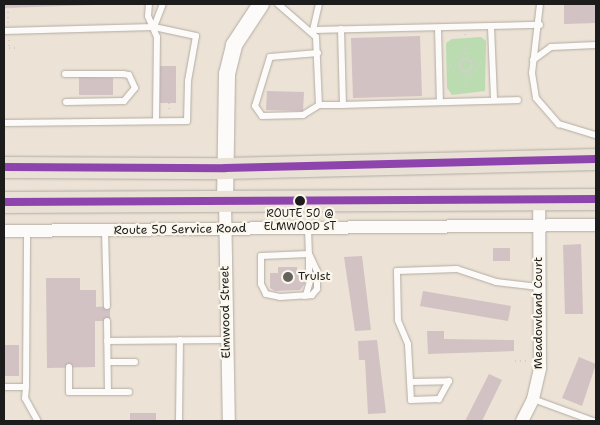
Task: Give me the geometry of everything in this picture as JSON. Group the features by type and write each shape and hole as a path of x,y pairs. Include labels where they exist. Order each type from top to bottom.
{"highway":[{"path":"4,167 225,168 596,158"},
{"path":"4,202 596,199"}],"street":[{"path":"225,202 230,59 261,4"},
{"name":"Meadowland Court","path":"522,421 533,399 540,368 539,200"},
{"name":"Elmwood Street","path":"225,202 229,421"},
{"name":"Route 50 Service Road","path":"4,231 596,225"}],"lane":[{"path":"149,4 148,16 154,27"},
{"path":"156,121 154,27 163,4"},
{"path":"278,4 312,30 540,26"},
{"path":"318,4 312,30 318,53 319,105"},
{"path":"540,4 540,26 533,60 532,84 542,108 559,124 596,135"},
{"path":"491,26 494,100"},
{"path":"4,31 154,27 196,36 188,81 187,121 4,122"},
{"path":"438,28 440,102"},
{"path":"341,29 343,105"},
{"path":"533,60 551,47 596,45"},
{"path":"318,53 270,57 255,106 262,116 303,116 319,105 518,100"},
{"path":"65,74 129,75 135,88 124,101 66,102"},
{"path":"308,228 310,273"},
{"path":"27,231 25,398 38,421"},
{"path":"105,231 107,306"},
{"path":"309,254 317,270 316,289 312,295 266,294 261,256 309,254"},
{"path":"410,382 448,381 439,399 411,400 410,382 408,344 398,320 397,271 457,269 496,282 539,287"},
{"path":"302,296 310,291 310,281"},
{"path":"107,321 108,392"},
{"path":"179,421 180,340"},
{"path":"107,341 227,340"},
{"path":"108,362 135,362"},
{"path":"68,367 69,392 129,392"},
{"path":"4,387 26,387"},
{"path":"533,399 593,421"}],"path":[{"path":"465,38 466,58 472,64 481,64"},
{"path":"465,48 481,64"},
{"path":"450,65 465,48"},
{"path":"460,65 466,58"},
{"path":"466,101 466,71 472,64"},
{"path":"466,83 481,64"},
{"path":"450,65 460,65 466,71"},
{"path":"450,65 466,83"},
{"path":"515,361 528,361"}],"green space":[{"path":"481,37 486,41 485,91 452,95 447,88 446,43 452,39"}],"building":[{"path":"4,4 124,4 4,8"},
{"path":"564,4 596,4 596,23 564,24"},
{"path":"420,36 422,96 353,98 351,38"},
{"path":"160,66 176,66 176,103 160,103"},
{"path":"79,77 113,78 113,95 79,95"},
{"path":"267,91 304,92 303,111 266,110"},
{"path":"581,244 583,314 565,314 563,245"},
{"path":"493,248 510,248 510,261 493,261"},
{"path":"362,256 371,330 355,331 344,257"},
{"name":"Truist","path":"278,267 297,267 297,271 314,273 314,281 306,282 300,290 275,291 270,288 270,273 278,273"},
{"path":"46,278 80,278 80,290 96,290 96,307 110,306 110,321 95,321 95,367 47,368"},
{"path":"423,291 511,306 508,321 420,306"},
{"path":"427,331 444,331 444,339 514,340 514,351 428,354"},
{"path":"377,340 386,413 368,414 365,360 359,360 358,341"},
{"path":"4,345 19,345 19,376 4,376"},
{"path":"579,357 596,364 582,406 562,398"},
{"path":"489,374 502,380 482,421 465,421"},
{"path":"130,413 156,413 156,421 130,421"}],"transit line":[{"path":"4,167 225,168 596,159"},
{"path":"4,202 596,199"}],"place":[{"name":"ROUTE 50 @ ELMWOOD ST","path":"300,201"},
{"name":"Truist","path":"288,277"}]}
